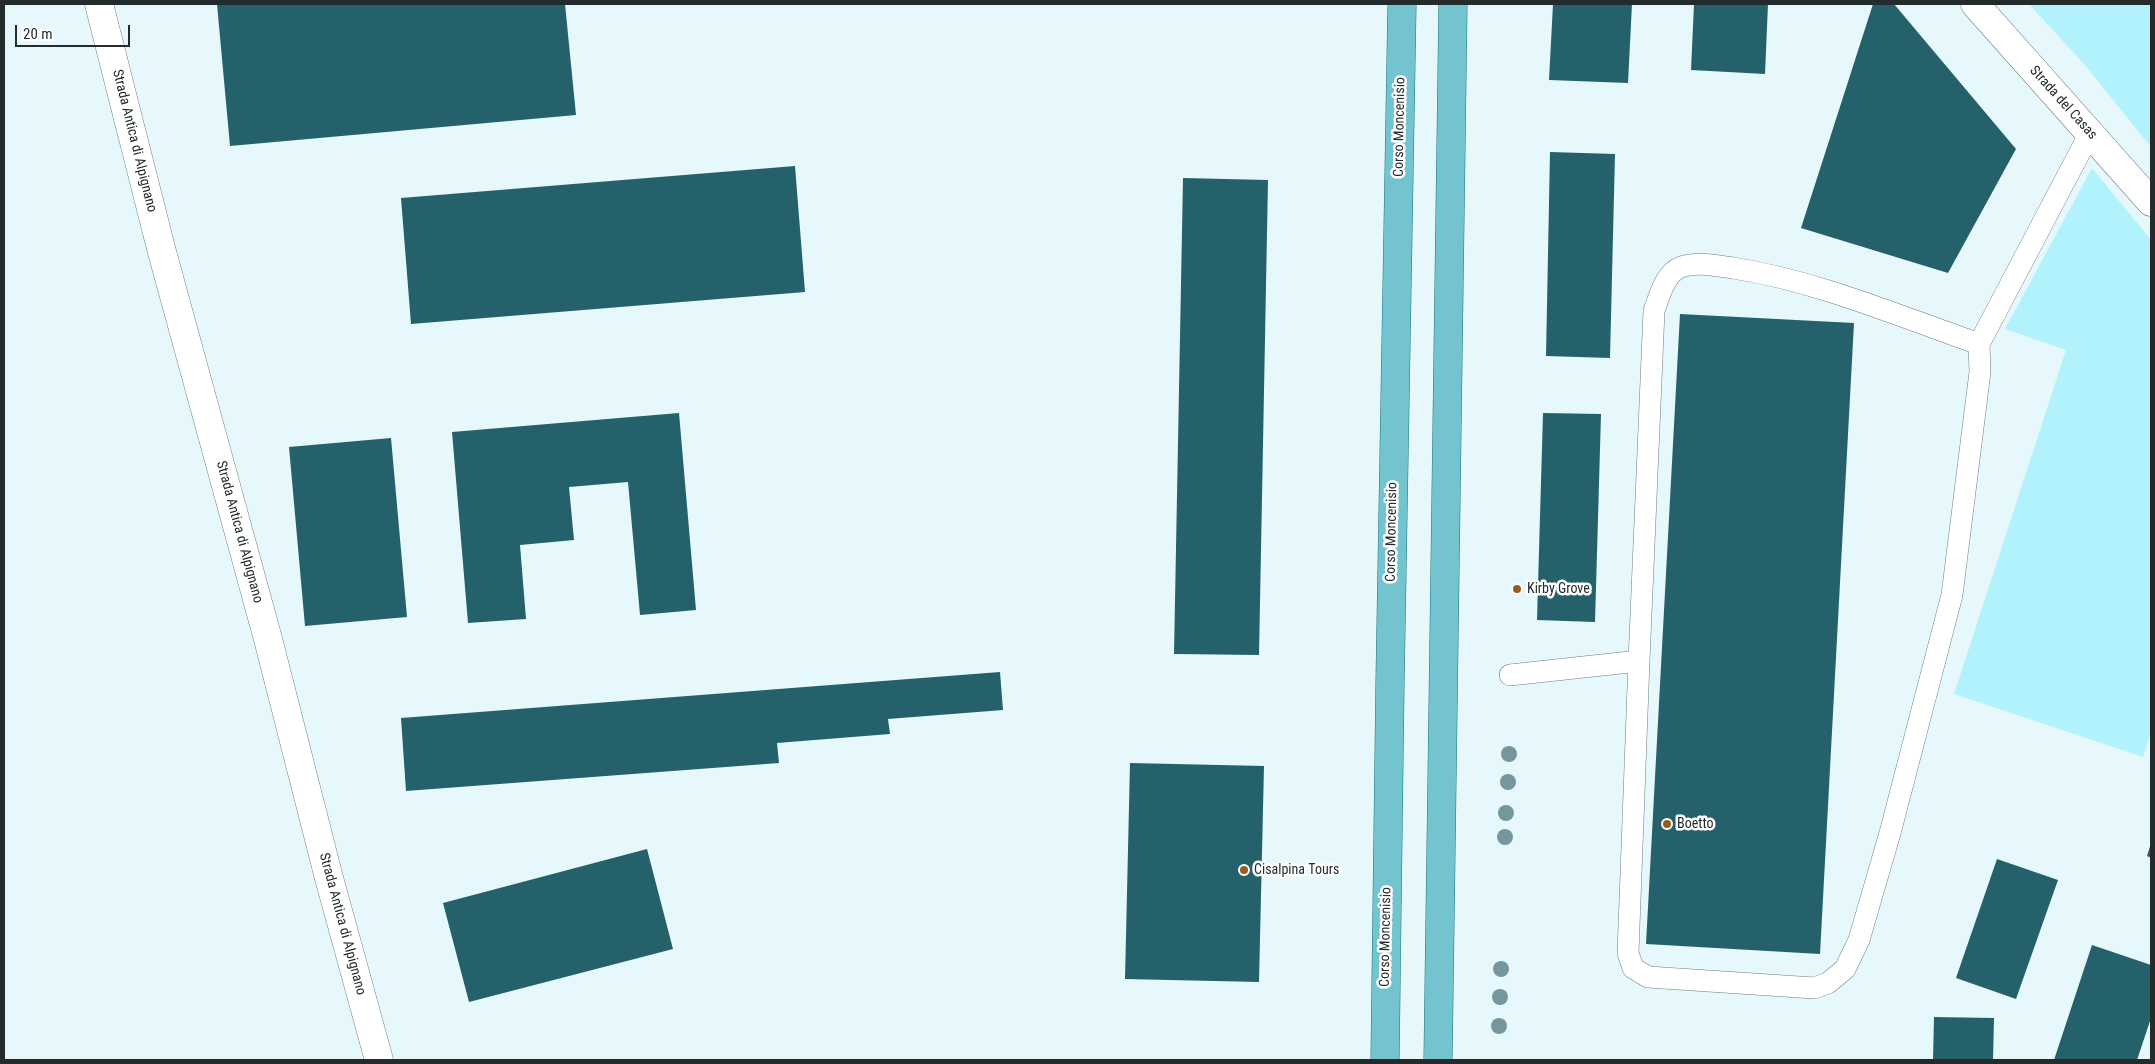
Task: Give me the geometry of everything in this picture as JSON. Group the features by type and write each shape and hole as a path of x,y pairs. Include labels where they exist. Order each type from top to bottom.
{"main road":[{"name":"Corso Moncenisio","path":"1385,1060 1402,4"},
{"path":"1438,1060 1453,4"}],"street":[{"name":"Strada Antica di Alpignano","path":"100,4 162,252 268,639 329,878 379,1060"},
{"name":"Strada del Casas","path":"1975,4 2151,202"}],"lane":[{"path":"1979,344 1810,286 1760,272 1706,264 1680,268 1663,285 1654,311 1628,953 1633,968 1648,978 1814,988 1828,983 1845,969 1859,940 1890,833 1952,595 1980,372 1979,344 2090,133"},
{"path":"1510,675 1639,661"}],"shaded area":[{"path":"2029,4 2151,4 2151,147 2084,64"},
{"path":"2092,168 2151,240 2151,732 2143,757 1954,694 2066,350 2005,329"}],"building":[{"path":"217,4 565,4 576,115 230,146"},
{"path":"1553,4 1632,4 1628,83 1549,80"},
{"path":"1694,4 1768,4 1765,74 1691,70"},
{"path":"1873,4 1894,4 2016,149 1948,273 1801,228"},
{"path":"1550,152 1615,154 1610,358 1546,356"},
{"path":"795,166 805,292 411,324 401,198"},
{"path":"1183,178 1268,180 1259,655 1174,654"},
{"path":"1680,314 1854,323 1820,954 1646,944"},
{"path":"679,413 696,610 640,615 628,482 569,487 574,540 520,545 526,619 468,623 452,432"},
{"path":"1543,413 1601,414 1595,622 1537,620"},
{"path":"391,438 407,617 305,626 289,447"},
{"path":"1000,672 1003,710 888,719 890,734 777,743 779,763 406,791 401,718"},
{"path":"1130,763 1264,766 1259,982 1125,979"},
{"path":"2151,843 2151,858 2147,856"},
{"path":"647,849 673,949 469,1002 443,903"},
{"path":"1997,859 2058,880 2016,999 1956,978"},
{"path":"2092,945 2151,965 2151,1018 2137,1060 2054,1060"},
{"path":"1934,1017 1994,1018 1993,1060 1933,1060"}],"place":[{"name":"Kirby Grove","path":"1517,589"},
{"name":"Boetto","path":"1667,824"},
{"name":"Cisalpina Tours","path":"1244,870"}]}
